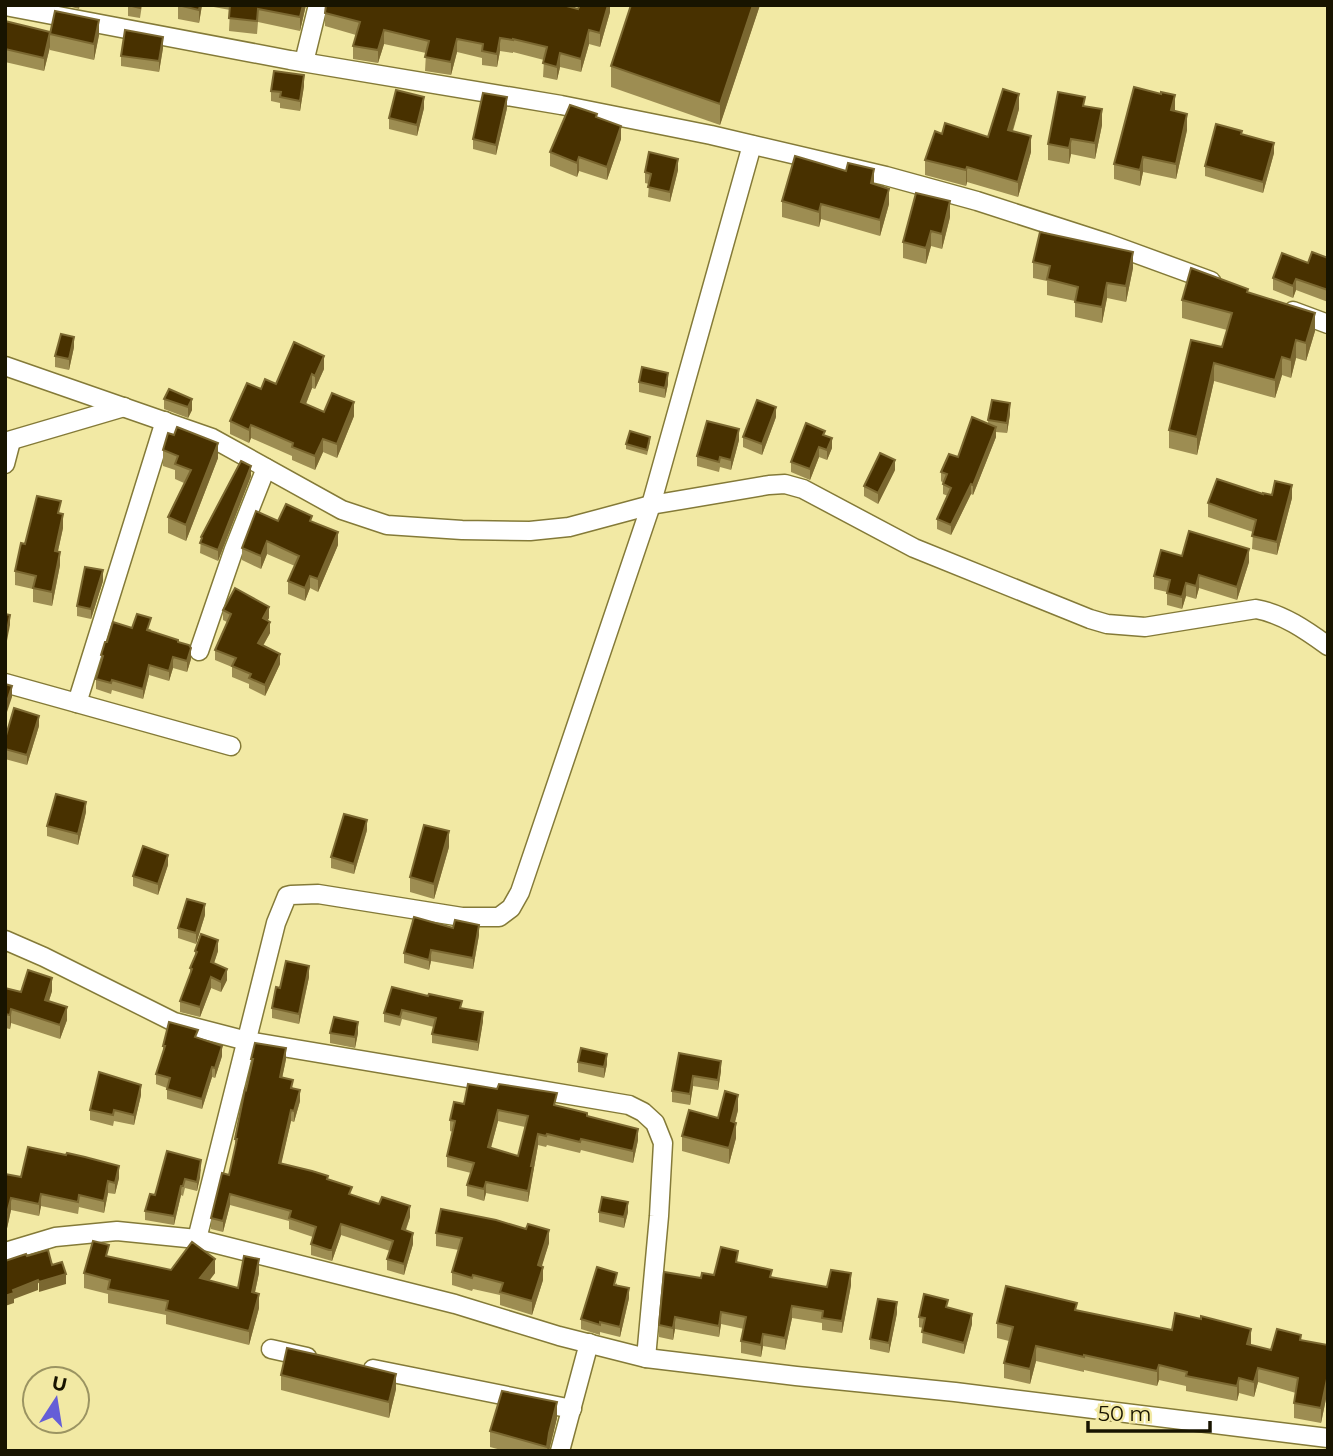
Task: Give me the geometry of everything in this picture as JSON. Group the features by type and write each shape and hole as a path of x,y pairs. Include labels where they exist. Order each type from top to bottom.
{"street":[{"path":"304,62 318,5"},
{"path":"5,6 304,62 561,105 752,145 886,176 977,201 1107,243 1226,286"},
{"path":"197,1239 276,923 287,896 318,894 462,917 499,917 511,908 520,892 651,505 752,145"},
{"path":"1277,305 1328,324"},
{"path":"5,366 212,438 342,510 387,525 462,530 569,527 651,505 785,484 803,489 914,548 1090,619 1107,624 1145,627 1256,609 1272,612 1328,646"},
{"path":"5,464 8,441 124,407"},
{"path":"78,703 164,421"},
{"path":"199,651 234,548 266,468"},
{"path":"5,683 231,746"},
{"path":"5,940 174,1022 247,1041 629,1105 643,1112 655,1122 663,1143 646,1358"},
{"path":"5,1252 55,1237 117,1231 197,1239 455,1304 559,1336 646,1358 969,1393 1328,1438"},
{"path":"560,1451 589,1343"},
{"path":"271,1349 320,1359"},
{"path":"359,1367 572,1409"}],"building":[{"path":"178,5 200,5 199,10"},
{"path":"230,5 303,5 300,17 258,9 257,21 229,18"},
{"path":"326,5 563,5 578,9 580,5 608,5 600,33 589,30 581,59 560,53 557,67 543,63 547,47 513,39 500,38 497,54 482,51 483,44 457,39 451,62 425,57 429,41 384,30 378,50 353,46 360,22 325,13"},
{"path":"631,5 753,5 720,104 611,66"},
{"path":"55,11 99,20 94,44 50,34"},
{"path":"5,21 50,32 44,58 5,49"},
{"path":"125,30 163,37 159,61 121,56"},
{"path":"274,71 304,75 300,101 280,97 281,92 271,91"},
{"path":"1134,87 1175,95 1171,110 1187,114 1176,164 1143,157 1140,170 1114,164"},
{"path":"1003,89 1019,94 1008,130 1031,136 1018,182 967,167 966,170 925,160 935,131 942,134 945,123 988,137"},
{"path":"396,90 424,97 417,125 389,118"},
{"path":"1058,92 1085,97 1083,106 1102,109 1095,143 1071,139 1069,148 1048,144"},
{"path":"483,93 507,97 496,145 473,139"},
{"path":"570,105 621,126 607,167 579,157 577,163 550,152"},
{"path":"1216,124 1274,143 1263,182 1205,166"},
{"path":"649,152 678,159 670,192 648,187 651,174 645,172"},
{"path":"795,156 846,171 848,163 874,169 871,183 889,189 880,220 821,204 819,212 782,201"},
{"path":"916,193 950,201 942,234 931,231 926,248 903,242"},
{"path":"1040,232 1133,252 1126,286 1107,283 1102,307 1075,302 1078,287 1047,279 1050,266 1033,262"},
{"path":"1312,252 1328,258 1328,290 1296,279 1293,286 1273,278 1282,253 1308,263"},
{"path":"1191,268 1248,289 1247,292 1315,313 1306,343 1296,340 1291,360 1282,357 1275,380 1214,363 1197,437 1169,430 1191,340 1222,347 1232,313 1182,300"},
{"path":"61,334 74,337 69,359 55,356"},
{"path":"294,342 324,356 315,376 312,374 301,402 324,412 332,393 354,402 337,444 323,439 315,456 292,447 293,443 251,425 249,430 230,421 247,383 261,389 265,379 276,384"},
{"path":"642,367 668,373 665,388 639,382"},
{"path":"169,389 192,399 188,407 164,399"},
{"path":"757,400 776,407 762,444 743,437"},
{"path":"992,400 1010,403 1007,423 988,420"},
{"path":"972,417 996,427 973,485 971,484 951,525 937,519 951,488 943,484 947,474 941,472 949,454 958,457"},
{"path":"707,421 739,429 731,460 720,457 719,462 697,456"},
{"path":"806,423 825,431 823,435 832,438 827,450 819,447 810,469 791,462"},
{"path":"177,427 218,443 186,525 168,517 191,470 175,464 178,456 163,450 168,433 174,435"},
{"path":"630,431 650,437 647,450 626,444"},
{"path":"880,453 895,460 878,493 864,486"},
{"path":"241,461 251,466 218,550 200,543 201,537"},
{"path":"1217,479 1272,495 1275,481 1292,485 1277,542 1252,536 1256,520 1208,503"},
{"path":"37,496 61,501 58,513 63,514 55,551 60,552 52,592 33,588 36,576 15,571 21,543 25,544"},
{"path":"286,504 312,516 310,521 338,532 318,579 310,576 305,588 288,581 299,556 267,541 261,556 242,548 256,511 278,521"},
{"path":"1189,531 1249,549 1237,587 1199,575 1196,586 1186,583 1182,597 1167,593 1170,580 1154,576 1161,550 1182,556"},
{"path":"85,567 103,570 91,609 77,606"},
{"path":"235,588 269,607 263,618 270,622 258,643 280,654 265,685 249,678 251,674 232,666 236,658 215,650 231,614 223,610"},
{"path":"5,614 10,615 5,641"},
{"path":"137,614 151,618 147,630 189,645 191,648 187,661 173,657 169,671 149,665 143,689 112,680 111,683 96,679 113,622 132,628"},
{"path":"5,684 12,686 6,705 5,704"},
{"path":"14,708 39,716 27,755 5,749 5,739"},
{"path":"56,794 86,802 78,834 47,826"},
{"path":"344,814 367,820 354,864 331,857"},
{"path":"424,825 449,831 434,884 410,877"},
{"path":"143,846 168,855 158,884 133,876"},
{"path":"187,899 205,904 196,933 178,928"},
{"path":"414,917 453,928 455,920 479,925 473,958 431,950 429,960 404,953"},
{"path":"201,934 218,940 211,962 227,969 221,982 211,977 200,1007 180,1001"},
{"path":"286,961 309,966 299,1014 272,1008 276,987 280,988"},
{"path":"28,970 52,978 45,1000 67,1007 60,1025 11,1009 10,1015 5,1014 5,988 21,992"},
{"path":"392,987 462,1001 460,1008 483,1012 478,1042 432,1034 436,1018 402,1010 400,1017 384,1013"},
{"path":"334,1017 358,1022 355,1037 330,1033"},
{"path":"169,1022 198,1030 195,1037 222,1046 202,1099 167,1089 170,1078 156,1074"},
{"path":"255,1043 286,1048 280,1077 293,1080 291,1088 300,1090 294,1111 291,1110 279,1163 328,1176 327,1179 352,1187 349,1194 379,1204 382,1197 410,1206 402,1229 413,1233 404,1264 387,1259 393,1241 341,1224 332,1250 329,1250 311,1244 316,1227 289,1218 291,1211 230,1194 223,1221 211,1218 222,1173 229,1175"},
{"path":"581,1048 607,1054 604,1067 578,1062"},
{"path":"679,1053 721,1061 718,1080 693,1076 690,1094 672,1091"},
{"path":"99,1072 141,1085 134,1115 114,1110 113,1115 90,1110"},
{"path":"468,1084 497,1089 499,1084 557,1093 554,1105 638,1129 633,1151 581,1139 580,1142 538,1134 528,1191 486,1182 484,1189 467,1185 474,1163 447,1156 455,1121 450,1120 454,1102 464,1104","holes":["498,1110 528,1116 518,1156 488,1147"]},
{"path":"725,1091 738,1095 731,1121 736,1123 729,1148 682,1136 689,1110 718,1118"},
{"path":"28,1147 119,1166 115,1183 108,1181 104,1201 79,1195 78,1202 41,1194 39,1204 11,1198 5,1221 5,1174 21,1177"},
{"path":"167,1151 201,1160 197,1182 185,1179 181,1186 174,1216 145,1211 150,1194 155,1195"},
{"path":"602,1197 628,1202 624,1217 599,1212"},
{"path":"441,1209 526,1229 528,1224 549,1230 538,1265 543,1267 532,1301 500,1292 503,1283 452,1272 462,1238 436,1233"},
{"path":"93,1241 109,1245 106,1256 171,1270 192,1242 215,1259 200,1278 238,1288 244,1256 259,1259 252,1292 259,1294 249,1331 166,1310 168,1301 108,1289 110,1280 84,1273"},
{"path":"721,1247 738,1251 736,1262 772,1270 770,1277 827,1287 831,1270 851,1273 842,1321 822,1318 823,1311 792,1306 785,1338 763,1334 761,1345 741,1341 746,1317 721,1312 719,1326 675,1317 673,1328 659,1325 664,1272 701,1278 702,1273 714,1275"},
{"path":"48,1250 52,1265 62,1262 66,1274 39,1282 38,1280 5,1296 5,1261"},
{"path":"597,1267 617,1273 614,1285 629,1288 620,1327 581,1319"},
{"path":"1006,1286 1077,1303 1075,1310 1172,1330 1175,1313 1201,1319 1201,1316 1251,1329 1247,1344 1271,1350 1277,1329 1301,1335 1300,1340 1328,1345 1328,1379 1321,1408 1294,1403 1298,1378 1258,1368 1254,1382 1239,1378 1237,1386 1186,1376 1187,1372 1159,1365 1157,1371 1036,1346 1030,1369 1004,1363 1013,1327 997,1323"},
{"path":"924,1294 948,1300 946,1307 972,1314 964,1343 922,1332 925,1318 919,1317"},
{"path":"878,1299 897,1302 889,1343 870,1339"},
{"path":"287,1348 396,1374 389,1402 281,1375"},
{"path":"502,1391 557,1402 547,1447 490,1431"}]}
